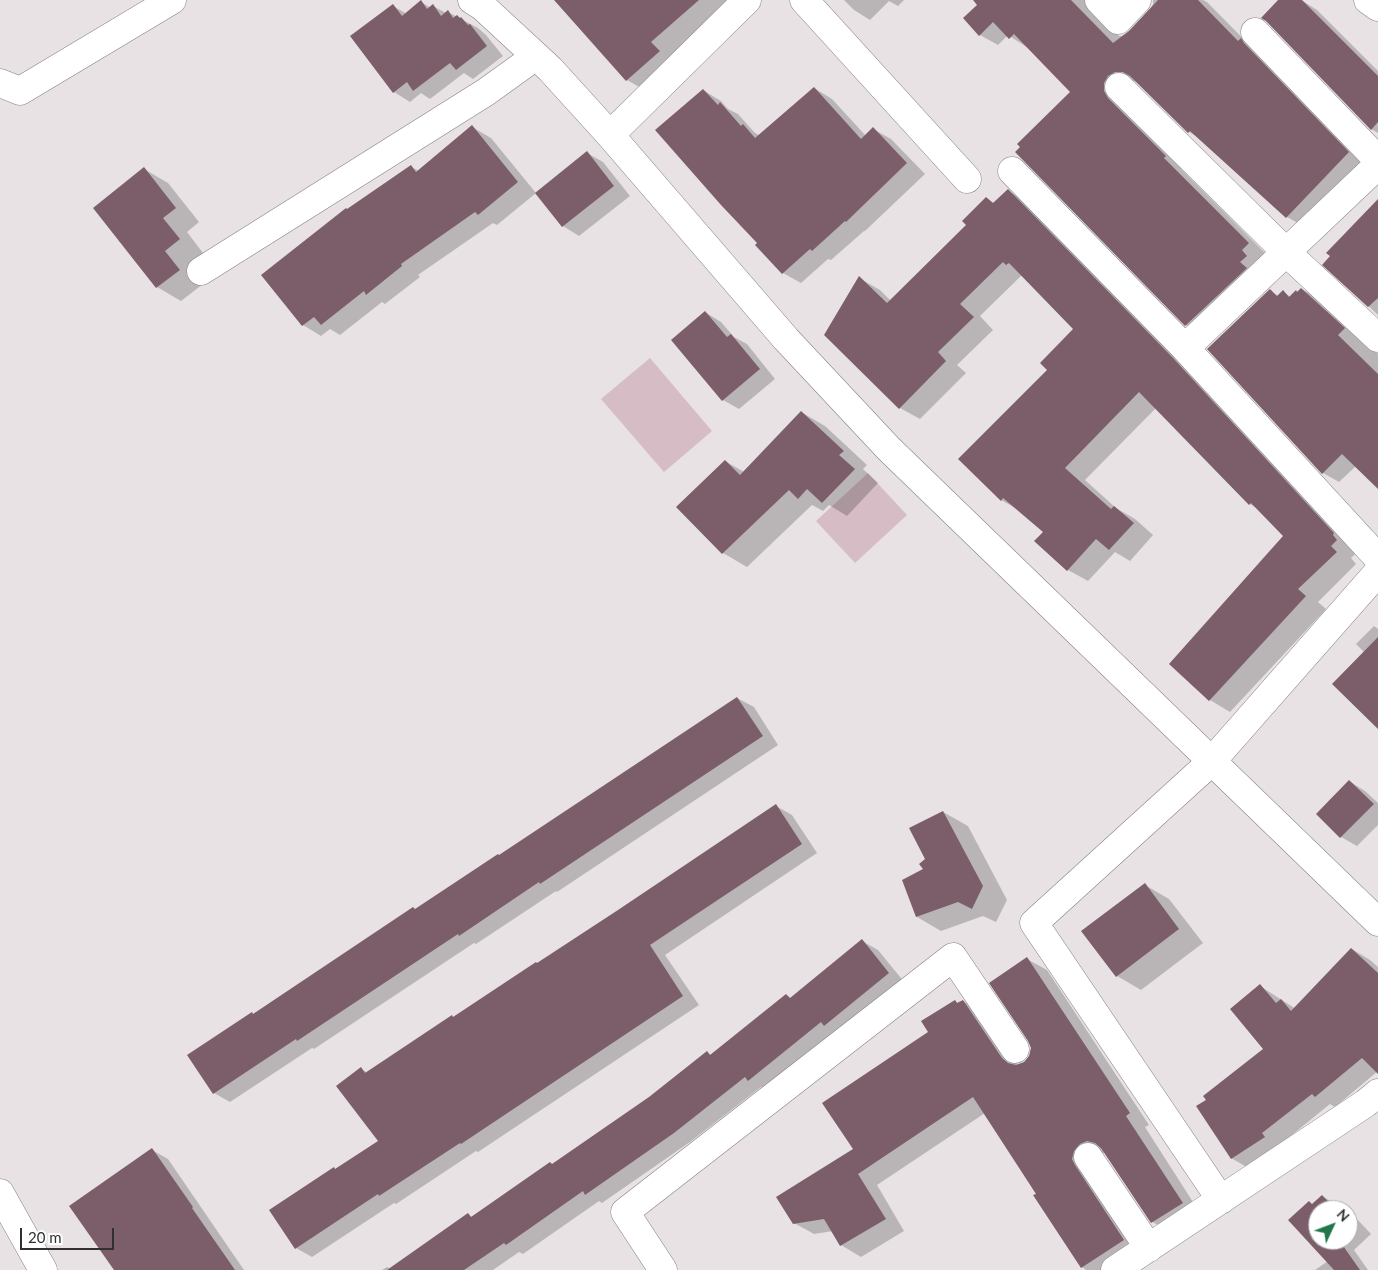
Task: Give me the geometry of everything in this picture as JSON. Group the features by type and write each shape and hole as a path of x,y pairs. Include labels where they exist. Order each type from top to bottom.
{"street":[{"path":"7,93 172,0"},
{"path":"610,136 748,0"},
{"path":"804,0 967,179"},
{"path":"1099,0 1118,20 1137,0"},
{"path":"1368,0 1378,7"},
{"path":"485,2 610,136 786,339 889,449 1378,922"},
{"path":"1255,32 1378,160"},
{"path":"201,271 486,92 536,56"},
{"path":"1119,87 1286,252 1378,338"},
{"path":"1185,348 1378,165"},
{"path":"1012,171 1185,348 1378,558"},
{"path":"1221,1200 1034,923 1212,762 1378,572"},
{"path":"663,1270 625,1212 953,957 1015,1049"},
{"path":"1122,1268 1378,1093"},
{"path":"1088,1157 1149,1248"},
{"path":"0,1193 43,1270"}],"shaded area":[{"path":"650,358 712,431 664,472 601,399"},
{"path":"868,473 907,515 855,563 816,521"}],"building":[{"path":"421,0 427,9 433,4 441,16 448,10 453,18 457,15 461,17 468,25 470,24 487,46 456,70 450,63 413,91 407,82 393,93 350,36 393,4 402,16"},
{"path":"554,0 699,0 651,42 660,51 626,81"},
{"path":"973,0 1071,0 1113,43 1129,31 1158,0 1198,0 1238,41 1241,38 1349,152 1286,218 1190,131 1188,133 1130,76 1123,72 1115,72 1108,76 1104,83 1104,91 1108,98 1166,156 1164,158 1249,243 1242,250 1247,256 1240,262 1247,268 1185,326 1015,152 1020,147 1017,144 1070,92 1014,34 1009,39 993,22 979,36 963,18 977,5"},
{"path":"1278,0 1302,0 1378,76 1378,122 1371,130 1261,18"},
{"path":"814,87 861,139 873,127 907,163 846,222 812,251 810,249 782,274 755,245 757,243 655,130 703,89 718,105 720,102 741,126 743,124 755,138"},
{"path":"472,125 518,182 478,215 475,212 401,264 402,266 366,295 364,291 321,325 314,317 302,326 261,275 346,208 411,165 416,172"},
{"path":"587,151 614,186 562,227 535,193"},
{"path":"144,167 176,208 163,218 180,239 165,251 180,270 156,288 93,208"},
{"path":"1008,189 1174,359 1334,533 1333,535 1337,540 1331,546 1337,552 1298,589 1306,596 1209,701 1169,664 1283,536 1251,503 1249,505 1139,392 1065,468 1111,509 1114,506 1134,523 1109,550 1096,539 1067,571 1034,541 1043,532 1003,498 1001,501 958,459 1047,370 1040,363 1073,329 1009,263 1006,265 1003,262 960,304 974,317 938,352 946,361 899,409 824,335 859,276 887,303 966,225 962,221 986,197 993,203"},
{"path":"1378,199 1378,298 1368,307 1322,265 1330,256 1326,253"},
{"path":"1301,288 1345,328 1338,335 1378,374 1378,489 1342,454 1322,474 1207,349 1270,289 1277,296 1283,290 1289,297"},
{"path":"705,311 727,337 731,334 760,369 722,401 671,340"},
{"path":"801,411 844,451 839,455 855,469 822,503 807,489 798,499 789,490 722,554 676,507 725,460 740,475"},
{"path":"1378,637 1378,729 1332,684"},
{"path":"737,697 763,736 540,884 539,882 459,936 458,934 297,1041 296,1039 213,1094 187,1055 252,1012 253,1014 413,907 415,909 499,855"},
{"path":"1349,780 1374,804 1340,838 1316,814"},
{"path":"776,804 802,844 650,945 683,996 461,1144 379,1196 378,1194 295,1249 269,1210 334,1167 335,1169 378,1141 336,1086 361,1067 365,1073 452,1015 453,1017 618,910"},
{"path":"943,811 983,886 972,909 958,902 916,917 902,880 923,869 919,864 925,859 909,828"},
{"path":"1145,883 1179,929 1116,977 1081,931"},
{"path":"862,939 889,973 824,1026 821,1022 748,1081 745,1077 674,1133 585,1195 583,1191 506,1245 504,1243 464,1270 387,1270 468,1213 471,1217 550,1162 552,1164 649,1097 707,1051 710,1055 786,994 790,998"},
{"path":"1351,948 1378,973 1378,1074 1362,1058 1315,1097 1312,1094 1262,1133 1265,1137 1231,1159 1196,1106 1206,1100 1203,1096 1263,1049 1230,1009 1260,984 1276,1003 1281,999 1291,1011"},
{"path":"1027,957 1130,1113 1126,1116 1183,1203 1151,1223 1101,1148 1095,1143 1087,1141 1080,1144 1074,1151 1072,1159 1124,1240 1081,1268 1033,1195 1036,1194 973,1097 858,1174 886,1219 840,1246 824,1219 793,1224 776,1197 853,1149 822,1103 928,1032 921,1021 955,1000 957,1003 963,1000 1002,1058 1008,1063 1016,1065 1024,1062 1029,1056 1031,1048 1028,1041 989,983"},
{"path":"152,1148 235,1270 114,1270 69,1206"},
{"path":"1322,1195 1327,1200 1316,1200"},
{"path":"1308,1202 1308,1242 1288,1220"},
{"path":"1316,1250 1346,1250 1360,1270 1334,1270"}]}
